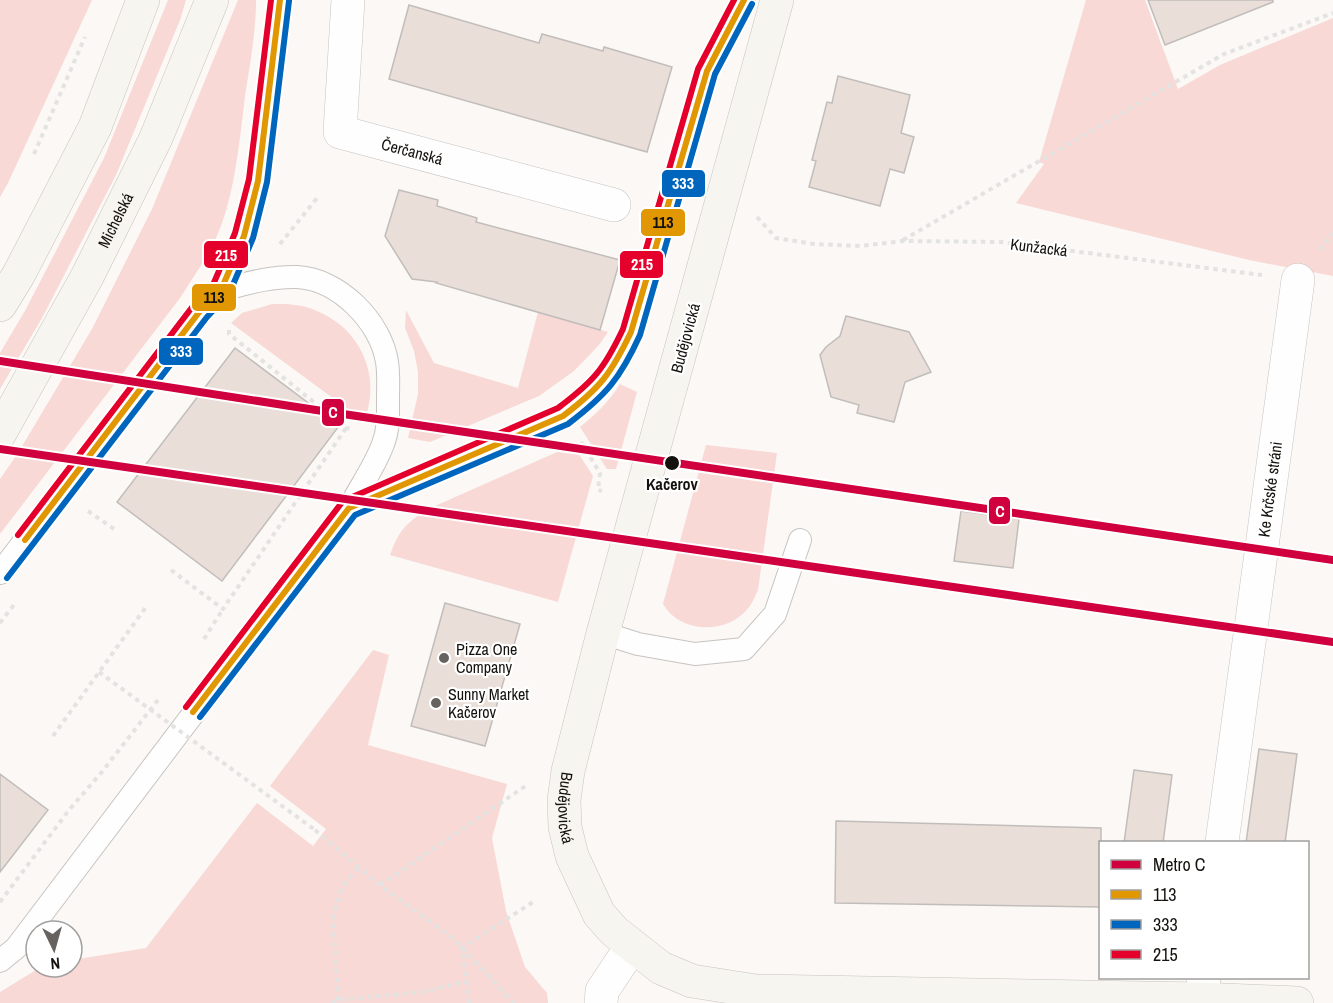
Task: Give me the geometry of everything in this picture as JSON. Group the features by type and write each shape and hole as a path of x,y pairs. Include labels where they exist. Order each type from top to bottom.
{"street":[{"path":"0,305 19,274 95,127 143,0"},
{"name":"Michelská","path":"0,432 88,275 156,138 212,0"},
{"name":"Čerčanská","path":"348,0 340,132 614,205"},
{"name":"Budějovická","path":"777,0 603,633 568,771 564,800 565,827 572,856 599,915 632,946 661,968 692,981 756,992 1202,988 1297,1003"},
{"name":"Ke Krčské stráni","path":"1222,841 1298,280"},
{"path":"601,1003 602,991 632,946"}],"lane":[{"path":"0,573 200,311 221,290 244,236 258,181 280,0"},
{"path":"349,508 563,416 592,394 605,379 617,362 631,332 706,71 744,0"},
{"path":"5,953 349,508 383,444 388,422 387,362 380,337 364,313 344,295 323,284 299,277 256,281 221,290"},
{"path":"603,633 638,644 695,654 744,649 775,614 800,540"}],"path":[{"path":"903,241 1224,54 1333,13"},
{"path":"31,162 86,32"},
{"path":"317,198 276,249 256,281 227,318 229,334 346,428 360,431 383,444"},
{"name":"Kunžacká","path":"754,213 776,238 814,244 860,246 903,241 1001,242 1298,280"},
{"path":"201,644 346,428"},
{"path":"580,441 600,473"},
{"path":"171,570 223,609"},
{"path":"53,736 146,607"},
{"path":"99,672 315,830 380,885 454,939 514,1003"},
{"path":"0,902 69,810 101,773 158,699"},
{"path":"380,885 527,785"},
{"path":"338,1000 333,917 342,887 359,867"},
{"path":"462,948 533,902"},
{"path":"462,948 469,1003"},
{"path":"332,1003 338,1000 423,992 467,981"}],"shaded area":[{"path":"0,0 92,0 0,197"},
{"path":"168,0 186,0 180,20 116,175 42,318 0,389 0,353 26,309 104,158"},
{"path":"238,0 256,0 255,24 236,165 225,216 219,231 206,257 180,298 0,534 0,479 92,329 152,209"},
{"path":"1086,0 1145,0 1178,89 1220,65 1333,18 1333,276 1249,260 1016,203 1044,164 1039,162"},
{"path":"272,304 289,304 317,311 332,319 356,342 369,372 369,404 364,421 231,323 242,313"},
{"path":"406,310 434,363 518,388 538,312 608,332 574,371 539,396 430,442 408,438 418,394 418,372 414,351 405,328"},
{"path":"620,384 637,392 616,469 607,469 580,427 602,407"},
{"path":"573,445 593,476 558,602 390,555 396,540 404,529 426,510"},
{"path":"706,445 777,453 758,590 750,605 730,623 705,627 692,626 681,621 663,604"},
{"path":"373,650 389,655 368,745 507,784 492,838 506,911 525,967 547,993 548,1003 0,1003 0,992 24,977 84,979 84,958 146,948 257,803 313,846 326,829 270,786"}],"building":[{"path":"1148,0 1273,0 1273,2 1165,45"},
{"path":"409,5 539,43 542,34 603,51 604,47 672,67 647,152 389,79"},
{"path":"838,76 910,95 901,133 914,137 904,173 890,169 880,206 809,187 816,161 812,160 827,102 832,103"},
{"path":"399,190 438,200 437,206 477,218 476,222 620,260 600,330 437,282 412,279 385,236"},
{"path":"846,316 909,332 931,372 905,382 894,422 857,413 859,405 831,397 820,355 840,336"},
{"path":"235,348 339,426 222,581 117,502"},
{"path":"961,511 1019,519 1013,568 954,561"},
{"path":"445,603 520,624 485,746 411,726"},
{"path":"1259,749 1297,754 1285,841 1246,841"},
{"path":"1134,770 1172,775 1163,841 1124,841"},
{"path":"0,774 48,810 0,872"},
{"path":"836,821 1101,828 1099,907 835,903"}],"metro line":[{"name":"C","path":"0,361 316,410 1333,560"},
{"name":"C","path":"0,449 1333,642"}],"transit line":[{"name":"215","path":"18,535 193,306 213,285 235,233 249,179 271,0"},
{"name":"113","path":"25,540 200,311 221,290 244,236 258,181 280,0"},
{"name":"215","path":"186,707 343,501 558,408 581,390 604,364 623,329 698,69 734,0"},
{"name":"113","path":"193,712 349,508 563,416 596,388 610,370 631,332 707,71 744,0"},
{"name":"333","path":"7,578 207,317 229,294 253,238 267,182 289,1"},
{"name":"333","path":"200,717 355,515 568,424 611,385 626,363 640,335 715,74 752,4"}],"place":[{"name":"Kačerov","path":"672,463"},
{"name":"Pizza One Company","path":"444,658"},
{"name":"Sunny Market Kačerov","path":"436,703"}]}
